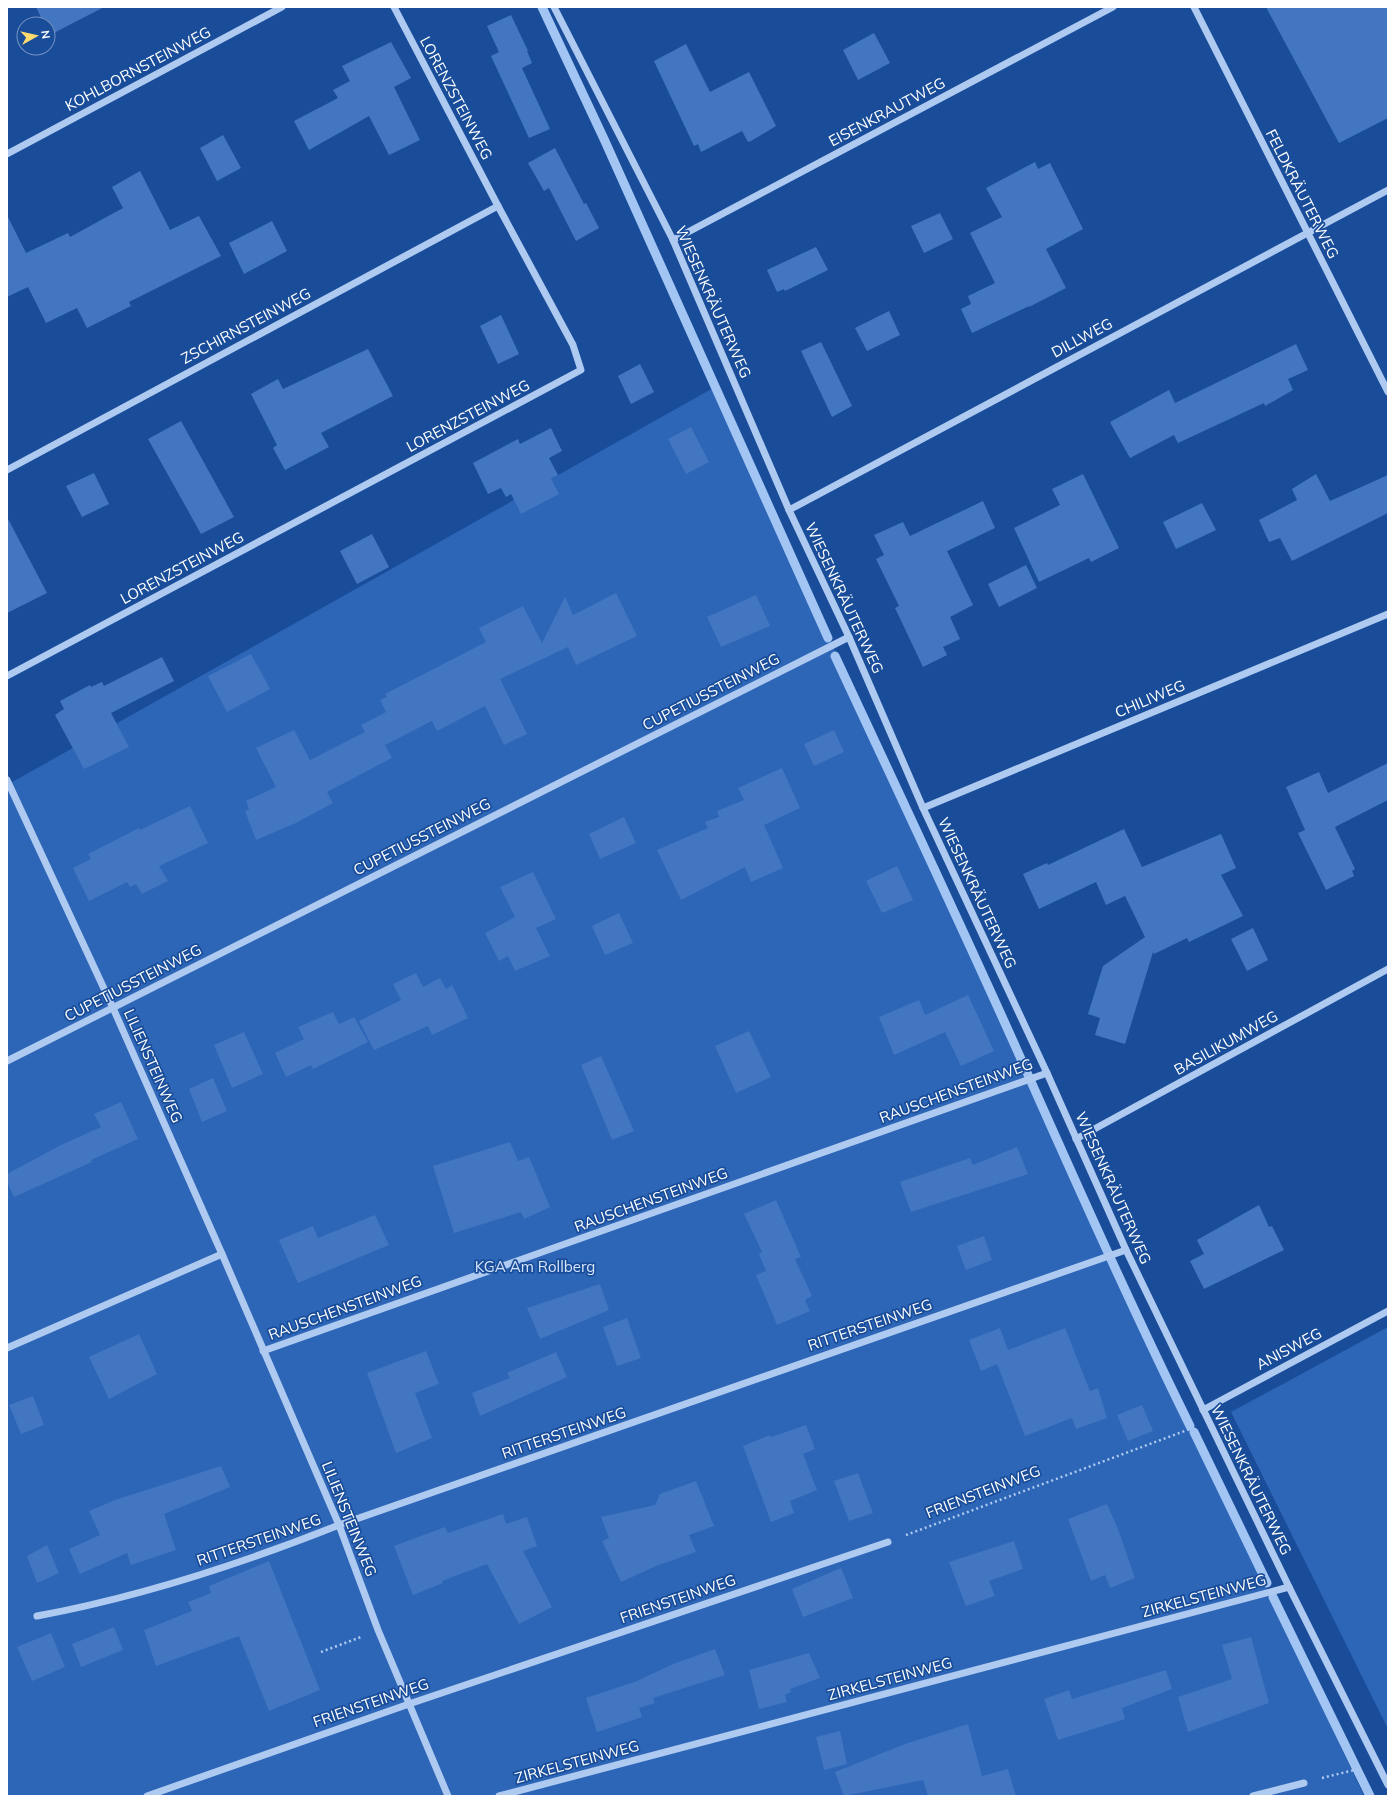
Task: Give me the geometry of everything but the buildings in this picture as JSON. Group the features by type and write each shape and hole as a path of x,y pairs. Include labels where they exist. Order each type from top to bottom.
{"lane":[{"name":"KOHLBORNSTEINWEG","path":"7,154 282,7"},
{"name":"LORENZSTEINWEG","path":"7,676 581,370 573,345 498,206 394,7"},
{"name":"WIESENKRÄUTERWEG","path":"554,7 673,240 789,510 849,637 923,808 1047,1073 1126,1250 1289,1587 1388,1785"},
{"name":"EISENKRAUTWEG","path":"673,240 1113,7"},
{"name":"FELDKRÄUTERWEG","path":"1194,7 1388,392"},
{"name":"DILLWEG","path":"789,510 1388,190"},
{"name":"ZSCHIRNSTEINWEG","path":"7,470 498,206"},
{"name":"CHILIWEG","path":"923,808 1388,614"},
{"name":"CUPETIUSSTEINWEG","path":"7,1061 849,637"},
{"name":"LILIENSTEINWEG","path":"7,780 113,1008 222,1254 339,1526 378,1630 448,1796"},
{"name":"BASILIKUMWEG","path":"1076,1139 1388,969"},
{"name":"RAUSCHENSTEINWEG","path":"263,1351 1047,1073"},
{"name":"RITTERSTEINWEG","path":"37,1616 94,1606 289,1546 339,1526 1126,1250"},
{"path":"7,1348 222,1254"},
{"name":"ANISWEG","path":"1203,1410 1388,1311"},
{"name":"FRIENSTEINWEG","path":"147,1796 409,1704 888,1542"},
{"name":"ZIRKELSTEINWEG","path":"498,1796 1289,1587"},
{"path":"1253,1796 1304,1783"}],"path":[{"name":"FRIENSTEINWEG","path":"888,1542 1200,1425 1203,1410"},
{"path":"321,1652 378,1630"},
{"path":"1304,1783 1378,1764"}],"green space":[{"name":"KGA Am Rollberg","path":"715,387 1017,1050 1082,1198 1106,1245 1364,1796 7,1796 7,785"},
{"path":"1388,1327 1388,1729 1231,1412"}],"waterway":[{"path":"542,7 604,139 828,638"},
{"path":"835,656 972,951 1123,1286 1190,1426"},
{"path":"1194,1432 1267,1583"},
{"path":"1273,1597 1370,1796"}]}
